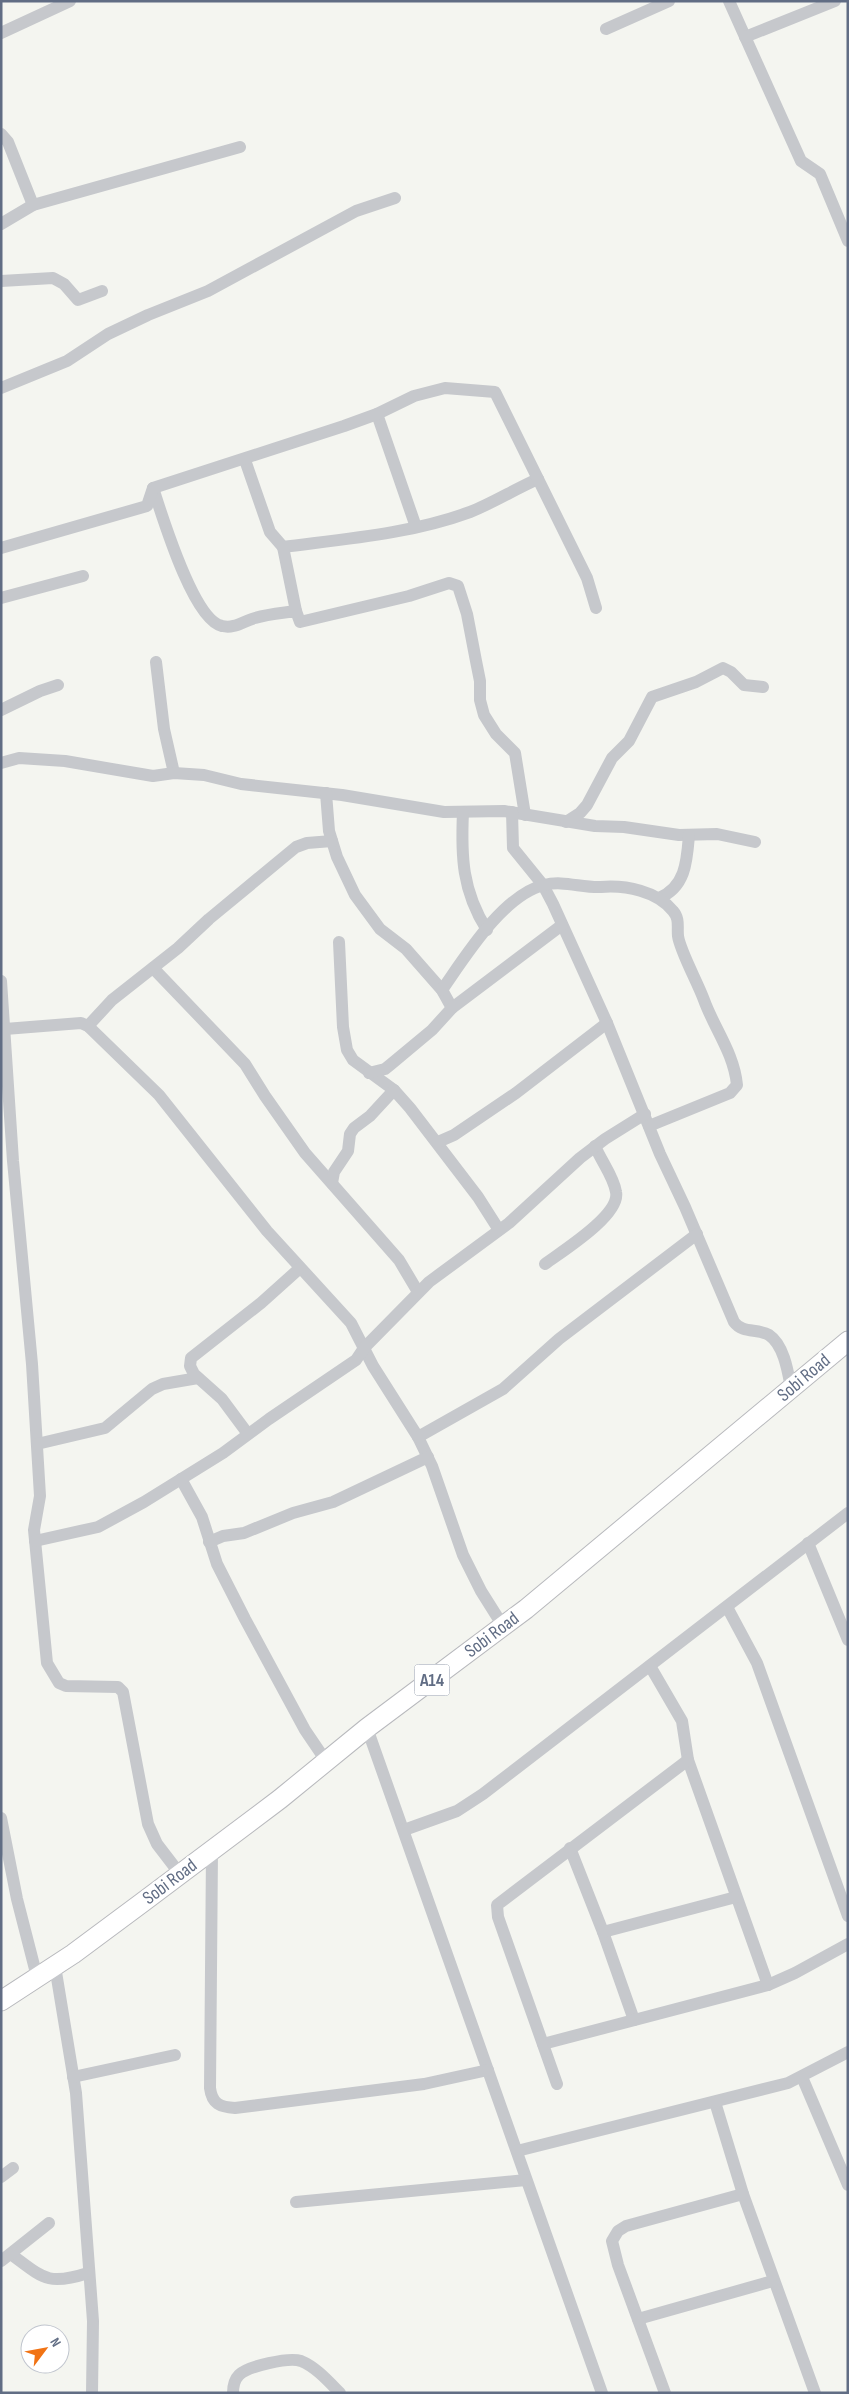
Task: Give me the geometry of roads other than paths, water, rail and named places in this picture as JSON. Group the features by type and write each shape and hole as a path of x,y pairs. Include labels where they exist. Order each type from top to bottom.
{"highway":[{"name":"Sobi Road","path":"1,2001 55,1966 212,1851 367,1728 503,1626 600,1549 848,1341"}],"street":[{"path":"1,33 70,1"},
{"path":"606,29 669,1"},
{"path":"729,1 801,161 820,174 848,240"},
{"path":"745,38 835,1"},
{"path":"1,134 8,142 33,205"},
{"path":"1,224 33,205 240,148"},
{"path":"1,388 67,361 108,334 148,315 208,291 356,211 395,198"},
{"path":"1,281 54,278 64,284 74,298 78,300 102,291"},
{"path":"153,488 245,460 377,414 414,396 445,388 495,392 586,578 596,608"},
{"path":"377,414 416,527"},
{"path":"245,460 270,532 283,546 296,611 300,622 409,596 449,583 458,586 476,661 480,681 480,700 484,715 496,734 514,752 525,815"},
{"path":"283,546 334,542 416,527 470,512 538,479"},
{"path":"1,548 146,506 153,488"},
{"path":"153,488 175,558 210,618 220,626 234,626 254,618 296,611"},
{"path":"1,598 84,576"},
{"path":"156,662 164,729 174,773"},
{"path":"566,822 580,813 587,805 612,758 629,740 652,697 696,682 723,668 744,685 763,687"},
{"path":"1,710 40,691 58,685"},
{"path":"1,762 20,758 65,761 153,776 174,773 204,775 241,784 326,793 444,812 512,812 566,822 689,835 717,834 755,842"},
{"path":"326,793 329,831 336,857 355,895 367,914 380,929 406,949 442,990 452,1008"},
{"path":"463,812 461,851 466,882 474,907 487,930"},
{"path":"512,812 513,848 544,885 607,1024 734,1322 738,1328 768,1335 774,1341 781,1353 791,1388"},
{"path":"659,898 668,894 685,871 689,835"},
{"path":"88,1026 112,1000 296,848 307,843 332,841"},
{"path":"36,1541 98,1527 181,1479 356,1360 364,1348 418,1292 499,1230 595,1146 647,1120 730,1093 736,1084 726,1046 706,1006 682,948 675,913 659,898 626,888 563,884 544,885 511,903 487,930 442,990"},
{"path":"369,1072 385,1069 432,1030 452,1008 562,925"},
{"path":"339,942 343,1027 347,1050 353,1060 391,1088 438,1142 499,1230"},
{"path":"153,968 245,1064 305,1153 399,1260 418,1292"},
{"path":"1,980 12,1160 32,1364 40,1496 34,1530 47,1663 59,1683 66,1686 118,1687 123,1692 148,1824 157,1844 180,1874"},
{"path":"5,1029 81,1022 88,1026 159,1095 267,1231 351,1323 391,1397 418,1437 428,1458 463,1555 480,1591 503,1626"},
{"path":"438,1142 454,1135 516,1093 607,1024"},
{"path":"385,1069 391,1088"},
{"path":"332,1183 334,1172 348,1151 350,1134 354,1128 370,1116 391,1088"},
{"path":"449,1158 454,1135"},
{"path":"545,1264 595,1226 616,1203 617,1193 595,1146"},
{"path":"418,1437 502,1389 559,1338 697,1234"},
{"path":"248,1434 222,1399 198,1378 190,1366 191,1358 261,1303 300,1268"},
{"path":"37,1444 105,1428 152,1389 163,1384 198,1378"},
{"path":"209,1542 224,1536 244,1533 293,1512 333,1502 428,1458"},
{"path":"181,1479 202,1517 209,1542 245,1619 305,1730 326,1761"},
{"path":"404,1830 458,1811 483,1794 848,1513"},
{"path":"808,1544 848,1639"},
{"path":"727,1607 757,1664 848,1916"},
{"path":"650,1666 682,1721 688,1760 768,1985"},
{"path":"367,1728 602,2393"},
{"path":"556,2084 496,1908 502,1900 688,1760"},
{"path":"1,1818 17,1898 37,1977"},
{"path":"570,1848 603,1932 634,2020"},
{"path":"212,1851 210,2088 211,2096 216,2104 222,2107 235,2108 424,2084 488,2070"},
{"path":"603,1932 736,1897"},
{"path":"543,2044 768,1985 795,1973 848,1944"},
{"path":"55,1966 73,2077 93,2320 92,2393"},
{"path":"516,2151 715,2102 802,2077 848,2052"},
{"path":"73,2077 175,2055"},
{"path":"802,2077 843,2161 848,2185"},
{"path":"715,2102 743,2194 815,2393"},
{"path":"1,2177 13,2168"},
{"path":"296,2202 526,2180"},
{"path":"665,2393 618,2265 612,2240 626,2226 743,2194"},
{"path":"49,2223 6,2258 44,2278 55,2281 88,2273"},
{"path":"638,2319 773,2281"},
{"path":"234,2393 234,2381 240,2374 249,2369 281,2360 295,2359 318,2372 340,2393"}]}
